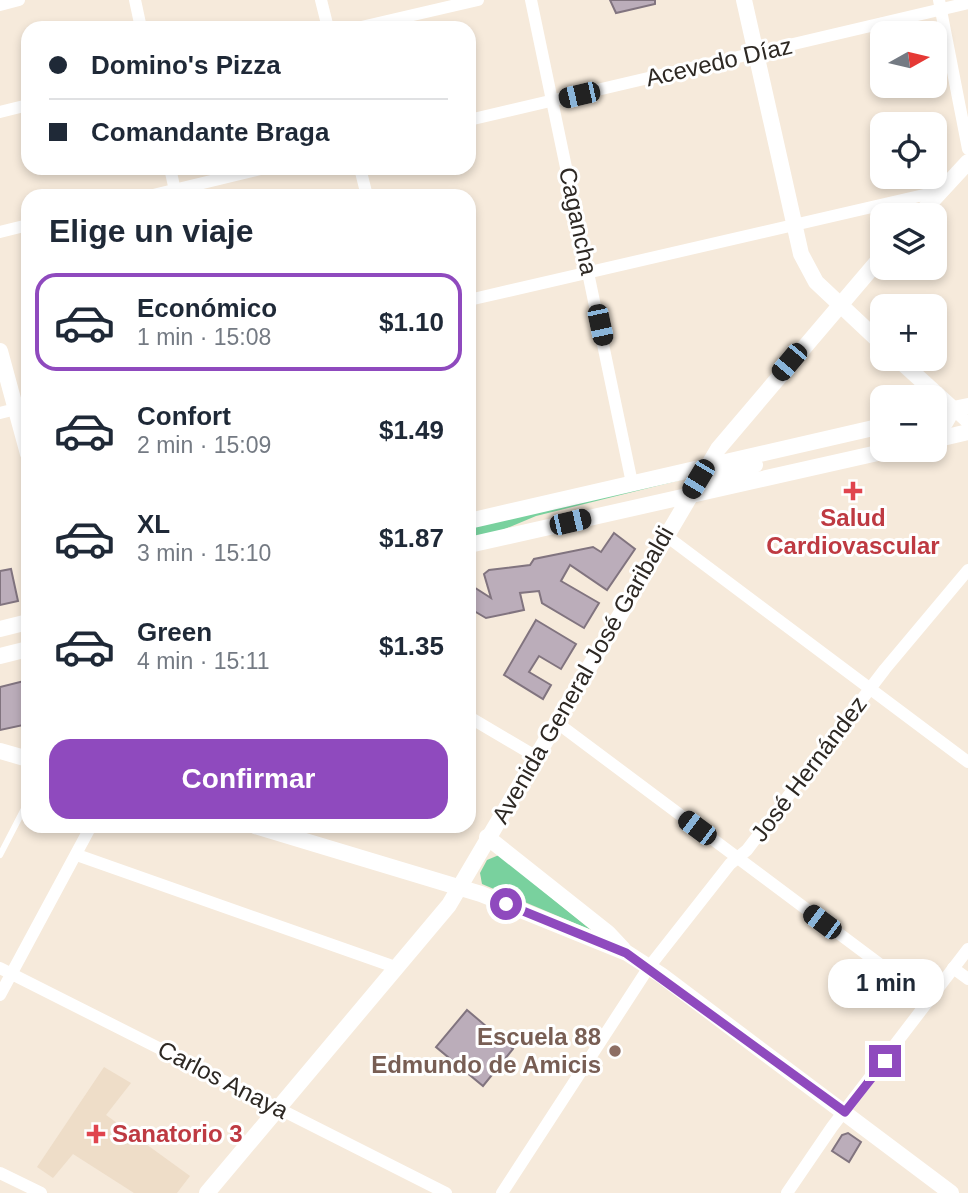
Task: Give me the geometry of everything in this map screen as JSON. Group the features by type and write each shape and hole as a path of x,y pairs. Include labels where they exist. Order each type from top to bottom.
{"street":[{"path":"0,5 19,0"},
{"path":"135,0 140,21"},
{"path":"321,0 326,21"},
{"path":"387,21 478,0"},
{"name":"Cagancha","path":"531,0 632,483"},
{"path":"744,0 806,267 838,304 870,333"},
{"name":"Acevedo Díaz","path":"476,118 756,54 940,4 968,3"},
{"path":"940,4 968,149"},
{"path":"0,112 21,107"},
{"path":"930,203 968,162"},
{"path":"190,189 240,175"},
{"path":"476,298 941,191"},
{"path":"0,232 21,227"},
{"name":"Avenida General José Garibaldi","path":"206,1193 449,905 708,464 838,304 870,269"},
{"path":"0,351 21,430"},
{"path":"914,371 960,407 968,423"},
{"path":"947,421 960,407"},
{"path":"476,519 870,429"},
{"path":"947,437 968,432"},
{"path":"812,442 817,466"},
{"path":"689,494 713,476 769,461 784,449"},
{"path":"866,456 870,453"},
{"path":"476,543 870,455"},
{"path":"522,533 544,518 682,484 708,464"},
{"path":"665,535 968,762"},
{"name":"José Hernández","path":"502,1193 649,967 737,858 747,850 871,688 968,570"},
{"path":"0,629 21,624"},
{"path":"0,656 21,651"},
{"path":"476,721 535,756"},
{"path":"556,722 929,1001"},
{"path":"0,751 21,757"},
{"path":"0,995 6,971 88,833"},
{"path":"278,833 458,887 626,953 649,967 951,1193"},
{"path":"487,837 608,933 626,953"},
{"path":"77,855 395,967"},
{"path":"787,1193 968,949"},
{"path":"953,968 968,979"},
{"name":"Carlos Anaya","path":"6,971 446,1193"},
{"path":"0,1173 41,1193"}],"lane":[{"path":"0,855 21,814"}],"shaded area":[{"name":"Sanatorio 3","path":"104,1067 131,1083 106,1115 190,1176 177,1193 134,1193 73,1154 53,1178 37,1167"}],"green space":[{"path":"685,479 536,516 500,531 476,536 476,525"},
{"path":"499,855 591,930 482,884 480,873 487,860"}],"building":[{"path":"610,0 655,0 655,4 616,13"},
{"path":"614,533 635,549 607,590 570,565 561,581 599,603 584,628 542,603 539,591 520,593 524,610 486,618 476,612 476,588 491,598 484,574 489,570 530,565 534,559 593,547 601,552"},
{"path":"11,569 18,601 0,605 0,571"},
{"path":"536,620 576,644 561,669 539,656 529,672 551,685 543,699 504,675"},
{"path":"21,682 21,726 0,730 0,687"},
{"path":"467,1010 513,1049 483,1086 436,1047"},
{"path":"848,1133 861,1142 849,1162 832,1151 842,1135"}],"place":[{"name":"Salud Cardiovascular","path":"853,491"},
{"name":"Escuela 88 Edmundo de Amicis","path":"615,1051"},
{"name":"Sanatorio 3","path":"96,1134"}],"route":[{"path":"506,904 626,953 661,975 845,1112 885,1061"}]}
